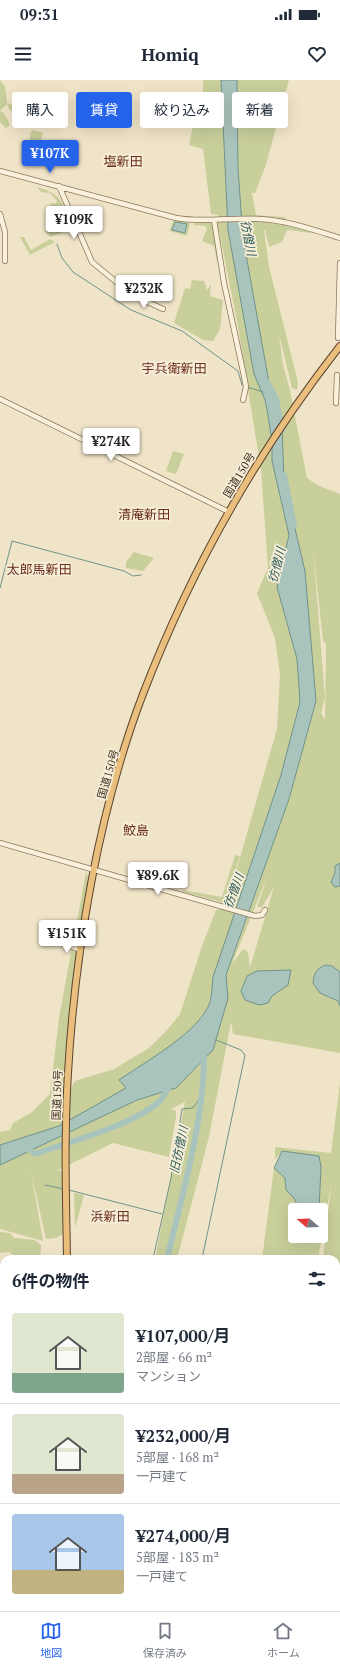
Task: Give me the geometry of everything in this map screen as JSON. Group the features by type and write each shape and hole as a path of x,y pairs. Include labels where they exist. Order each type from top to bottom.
{"highway":[{"name":"国道150号","path":"67,1255 65,1150 72,1024 81,950 95,870 112,795 142,696 190,586 229,512 264,452 340,346"}],"street":[{"path":"0,171 176,218 216,220 277,220 340,238"},
{"path":"59,186 92,262 132,294 163,310"},
{"path":"0,214 5,232 5,261"},
{"path":"216,220 224,283 244,376 246,392 243,400"},
{"path":"338,338 340,263"},
{"path":"336,403 337,375"},
{"path":"0,399 229,512"},
{"path":"0,843 259,916 262,915 265,910"},
{"path":"58,942 81,950"}],"green space":[{"path":"0,80 5,87 7,103 12,104 12,112 7,104 0,111"},
{"path":"203,80 289,80 286,92 232,92 232,128 276,128 266,165 255,193 252,193 256,215 284,217 286,220 340,235 340,240 320,234 287,230 282,242 269,247 264,230 269,267 298,382 297,390 292,388 279,334 283,365 290,390 307,478 317,485 340,494 340,1053 233,1034 231,1022 209,1137 178,1255 156,1255 185,1102 171,1109 176,1111 176,1117 169,1157 113,1143 58,1170 62,1171 63,1234 56,1238 46,1239 31,1172 43,1241 0,1229 0,1132 10,1130 13,1123 32,1112 50,1094 59,1018 86,872 90,881 68,1035 64,1094 70,1090 75,1081 114,1069 149,1048 168,1029 180,1014 202,946 216,910 225,907 277,729 280,674 275,638 257,593 268,568 261,470 237,321 218,226 218,215 211,214 203,149 189,145 193,128 224,128 224,92 203,92","holes":["313,548 323,641 326,643 325,720 321,713 325,698","268,875 257,907 262,907 274,887 250,967 248,952 243,949 232,964"]},
{"path":"0,111 4,113 10,125 6,128 0,122"},
{"path":"33,130 43,133 41,141 46,160 43,160 30,144 30,133"},
{"path":"37,187 51,192 60,199 70,223 66,231 50,237 45,231 51,218 51,203 56,204 57,201 50,193 41,192"},
{"path":"174,219 190,223 187,236 169,231"},
{"path":"194,223 212,223 219,261 217,261 214,246 202,241 207,229 205,226 194,225"},
{"path":"20,237 24,237 31,250 50,239 55,242 30,255"},
{"path":"192,280 204,281 207,290 211,284 210,296 223,300 220,329 213,341 203,340 174,323 185,288 190,289"},
{"path":"173,451 184,454 176,474 166,471"},
{"path":"134,552 154,558 143,571 126,568 126,562"},
{"path":"235,855 240,856 225,903 183,892 183,890 222,897"},
{"path":"340,1083 340,1255 323,1255 325,1243 328,1243 328,1213 331,1185 328,1203 315,1203 282,1151 275,1160 275,1147 331,1153"},
{"path":"274,1168 285,1178 286,1190 294,1198 296,1203 288,1203 288,1243 321,1243 319,1255 263,1255"},
{"path":"74,1193 84,1195 75,1228"},
{"path":"0,1232 10,1233 14,1238 35,1240 41,1245 40,1255 13,1255 10,1252 0,1253"}],"water":[{"path":"221,80 237,80 237,92 232,92 232,128 238,128 238,169 243,238 270,388 282,425 284,482 305,571 316,701 289,799 226,975 228,998 213,1050 176,1088 137,1100 0,1165 0,1145 59,1126 126,1088 119,1080 184,1035 205,1013 212,993 213,977 281,775 300,702 297,659 277,587 289,535 272,461 272,442 265,400 254,374 228,230 223,128 224,92 222,92"},
{"path":"175,222 187,224 185,233 172,230"},
{"path":"340,863 340,886 335,887 331,882 335,873 335,866"},
{"path":"325,965 332,966 340,972 340,1006 338,1001 320,993 313,983 316,972 319,968"},
{"path":"291,970 288,985 272,996 268,1003 259,1005 245,1000 241,991 247,976 257,971"},
{"path":"282,1151 319,1156 321,1167 319,1203 296,1203 294,1198 286,1190 285,1178 274,1168"}],"waterway":[{"path":"57,244 62,258 73,272 131,310 182,331 238,371 242,385 244,386"},
{"name":"彷僧川","path":"267,382 276,399 282,430"},
{"path":"247,387 263,392"},
{"name":"彷僧川","path":"284,475 294,526"},
{"path":"0,588 12,541 124,571 133,576 141,575"},
{"path":"203,1255 245,1055 241,1050 216,1040"},
{"name":"旧彷僧川","path":"168,1255 186,1183 197,1129 201,1103 204,1052"},
{"name":"彷僧川","path":"26,1146 35,1154 118,1125 134,1118 160,1101 170,1085"},
{"path":"154,1255 171,1178 182,1109 193,1108 202,1095"},
{"path":"45,1185 64,1189"},
{"path":"69,1190 162,1214"}],"district":[{"name":"塩新田","path":"123,161"},
{"name":"宇兵衛新田","path":"174,368"},
{"name":"清庵新田","path":"144,514"},
{"name":"太郎馬新田","path":"39,569"},
{"name":"鮫島","path":"136,830"},
{"name":"浜新田","path":"110,1216"}]}
